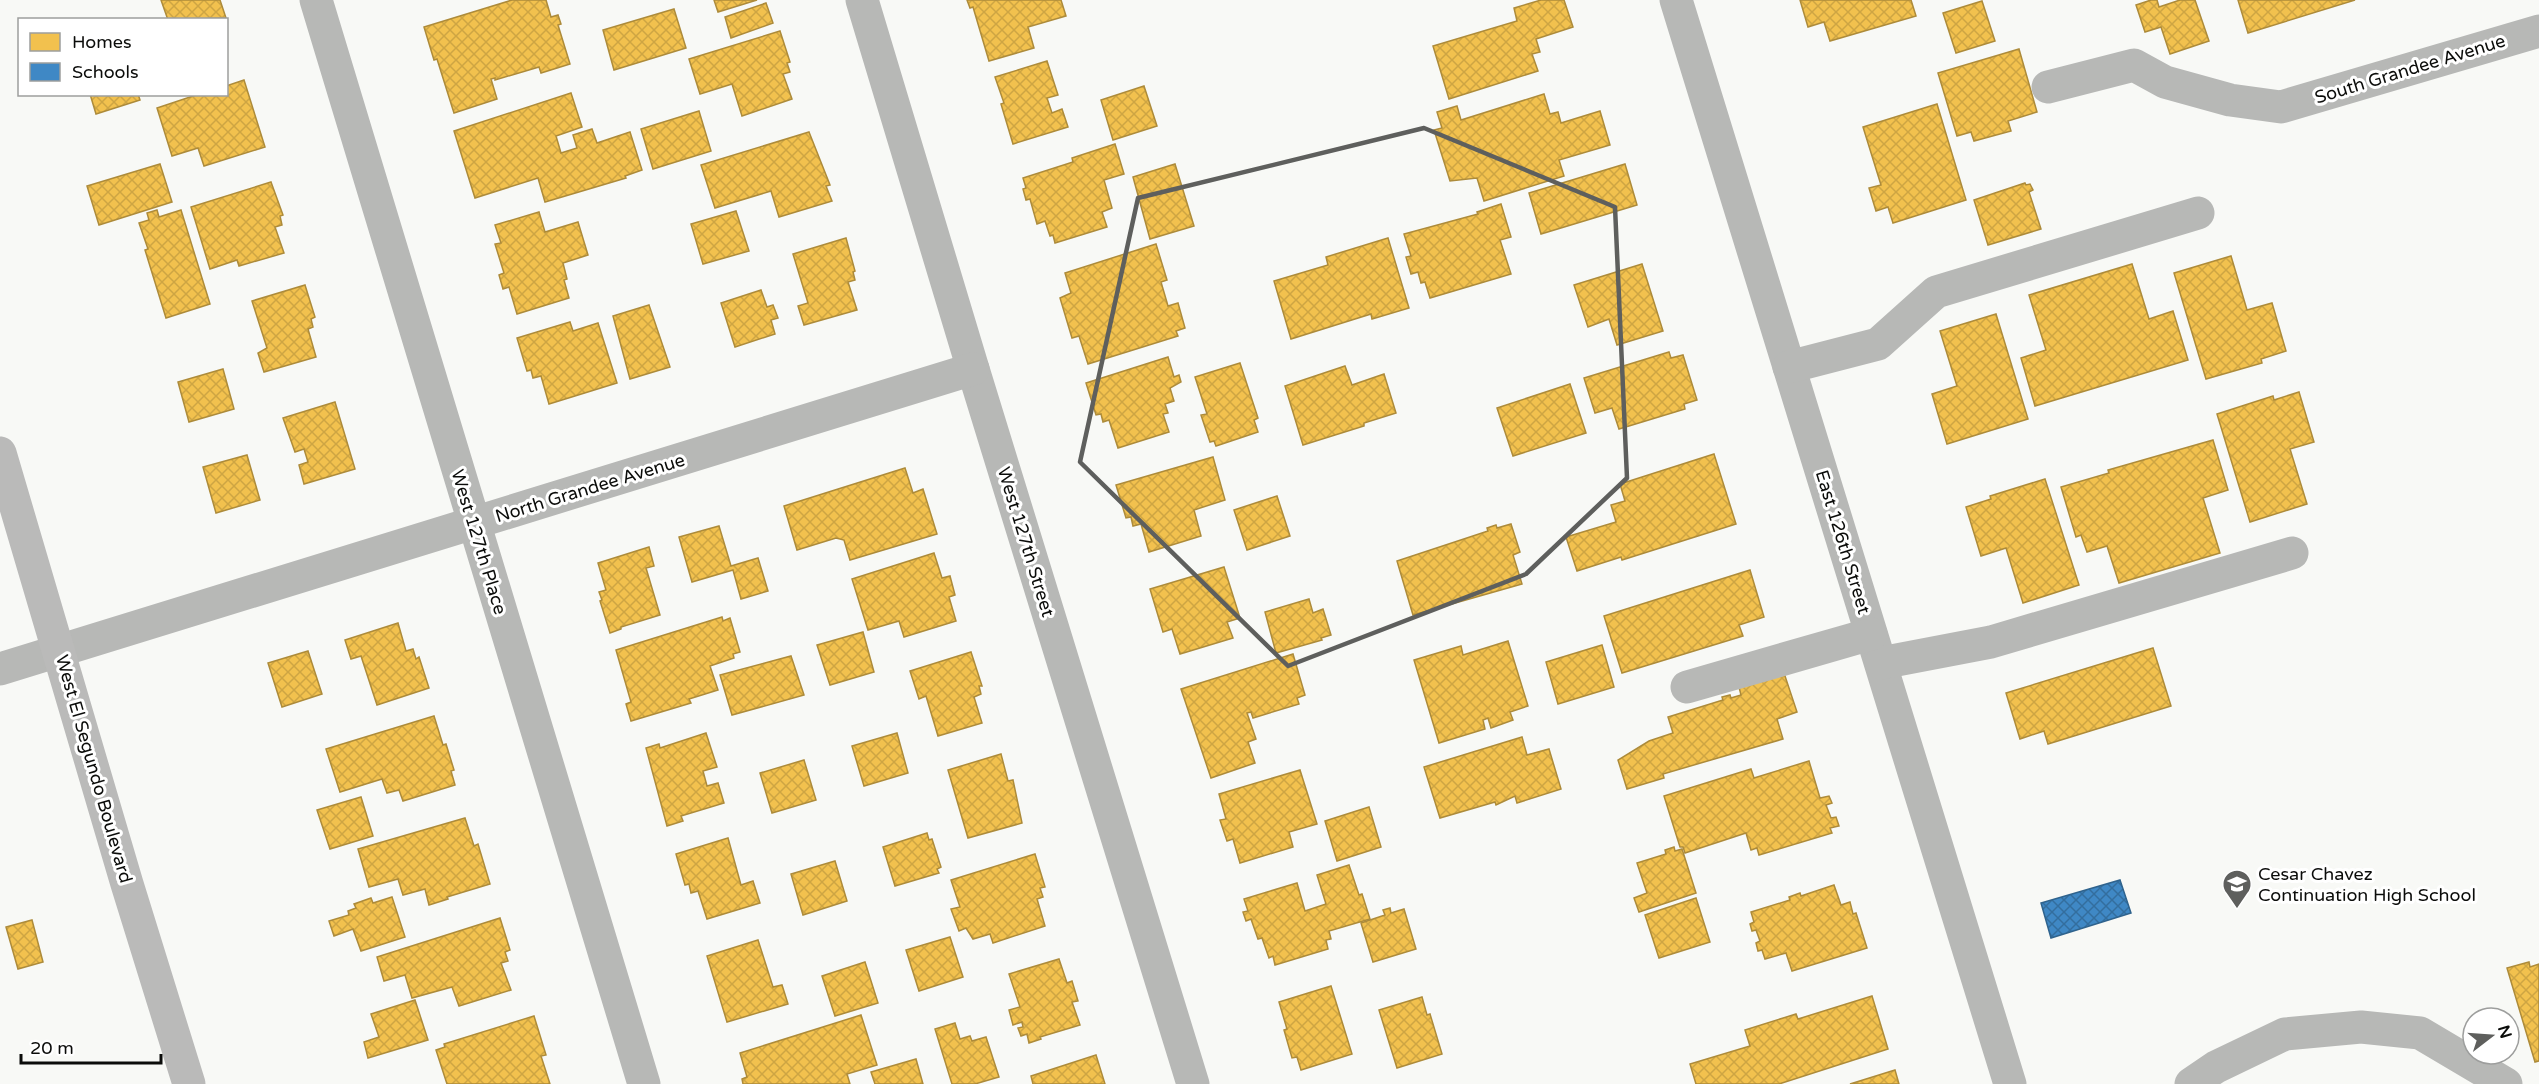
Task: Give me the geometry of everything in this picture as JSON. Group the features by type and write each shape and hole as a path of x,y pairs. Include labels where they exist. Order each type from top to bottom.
{"main road":[{"name":"West El Segundo Boulevard","path":"0,453 189,1084"}],"street":[{"name":"West 127th Place","path":"316,0 644,1084"},
{"name":"West 127th Street","path":"862,0 1193,1084"},
{"name":"East 126th Street","path":"1676,0 2010,1084"},
{"name":"South Grandee Avenue","path":"2048,87 2134,65 2165,82 2230,100 2281,107 2539,31"},
{"path":"1789,367 1878,344 1936,292 2198,213"},
{"name":"North Grandee Avenue","path":"0,669 973,369"},
{"path":"1687,687 1876,648 1991,642 2292,553"},
{"path":"2191,1084 2216,1067 2285,1034 2361,1027 2420,1034 2506,1084"}],"highlighted area":[{"path":"1424,128 1615,207 1627,478 1526,574 1288,666 1080,462 1138,198"}],"building: Homes":[{"path":"161,0 220,0 226,18 167,18"},
{"path":"512,0 546,0 551,17 558,15 561,24 558,25 570,64 541,73 539,67 495,80 495,78 491,79 497,99 454,113 424,27"},
{"path":"714,0 757,0 718,12"},
{"path":"967,0 1061,0 1066,16 1028,27 1034,48 989,61 973,7 970,8"},
{"path":"1541,0 1564,0 1573,27 1536,39 1540,52 1532,54 1538,71 1449,99 1433,46 1517,21 1514,8"},
{"path":"1800,0 1911,0 1916,16 1830,41 1824,22 1808,27"},
{"path":"2157,0 2159,7 2180,0 2195,0 2209,41 2170,54 2161,27 2145,32 2136,5"},
{"path":"2238,0 2355,0 2248,33"},
{"path":"1982,1 1995,41 1956,53 1943,13"},
{"path":"766,3 773,23 731,38 725,17"},
{"path":"674,9 686,48 614,70 603,30"},
{"path":"780,31 790,62 787,63 790,72 783,74 792,99 742,116 732,84 700,94 689,59"},
{"path":"2019,49 2037,112 2008,121 2011,131 1974,141 1971,132 1957,136 1938,73"},
{"path":"1047,61 1058,95 1047,98 1052,113 1062,109 1068,127 1013,144 1001,104 1004,103 995,77"},
{"path":"244,80 265,147 204,166 198,148 172,156 157,108 193,96 228,96 228,85"},
{"path":"1144,86 1157,126 1113,140 1101,100"},
{"path":"571,93 582,127 556,136 561,153 577,148 573,135 592,129 597,143 630,132 642,170 625,176 626,178 545,202 538,178 475,198 454,131"},
{"path":"1544,94 1550,114 1558,112 1561,123 1600,111 1610,145 1559,160 1564,176 1484,201 1477,178 1450,181 1434,130 1442,128 1437,112 1457,106 1461,120"},
{"path":"91,96 139,96 140,100 96,114"},
{"path":"1937,104 1966,200 1893,223 1888,207 1876,211 1869,188 1881,185 1863,127"},
{"path":"699,111 711,151 653,169 641,129"},
{"path":"809,132 830,185 826,186 832,201 779,217 771,191 715,208 701,165"},
{"path":"1115,144 1124,174 1104,180 1112,208 1102,212 1107,227 1055,243 1045,221 1037,224 1030,199 1026,200 1023,178 1073,162 1072,158"},
{"path":"160,164 172,202 99,225 87,186"},
{"path":"1175,164 1194,226 1150,239 1133,177"},
{"path":"1625,164 1637,205 1541,234 1529,193"},
{"path":"271,182 283,215 280,216 282,225 275,227 284,253 239,266 237,260 210,269 191,207"},
{"path":"2025,183 2030,184 2033,190 2029,192 2041,229 1988,245 1974,200"},
{"path":"1501,204 1511,237 1500,240 1511,274 1430,298 1425,282 1421,283 1418,272 1411,274 1406,257 1411,256 1404,234 1478,214 1477,212"},
{"path":"157,210 159,217 181,210 210,304 166,318 139,223 149,220 147,213"},
{"path":"736,211 749,251 703,264 691,224"},
{"path":"539,212 545,232 578,222 588,255 563,263 567,279 564,280 569,298 517,314 509,287 503,289 499,275 504,273 495,244 501,243 495,225"},
{"path":"846,238 855,271 853,272 855,280 848,282 857,310 804,325 798,306 808,303 793,254"},
{"path":"1388,238 1409,308 1372,319 1371,314 1291,339 1274,281 1328,265 1326,257"},
{"path":"1156,244 1167,280 1161,282 1168,306 1178,303 1185,328 1176,331 1178,336 1088,364 1079,336 1072,338 1060,298 1071,293 1065,273"},
{"path":"2231,256 2247,310 2272,303 2286,351 2261,359 2262,363 2206,379 2174,273"},
{"path":"1642,264 1663,331 1617,345 1609,319 1588,327 1574,285"},
{"path":"2132,264 2149,319 2173,311 2188,360 2035,406 2021,358 2046,350 2029,295"},
{"path":"305,285 315,317 311,319 313,327 308,329 316,357 264,372 258,353 267,348 252,301"},
{"path":"761,290 767,307 773,305 778,318 771,320 775,334 735,347 721,303"},
{"path":"649,305 670,367 630,379 613,316"},
{"path":"1996,314 2028,419 1947,444 1932,394 1957,386 1940,331"},
{"path":"570,322 573,331 598,323 617,383 549,404 541,376 533,378 531,370 527,371 517,338"},
{"path":"1669,352 1671,358 1683,355 1697,400 1684,404 1685,409 1619,429 1612,408 1595,413 1584,378"},
{"path":"1168,357 1174,377 1179,375 1181,382 1170,388 1174,401 1165,404 1168,413 1163,414 1169,432 1118,448 1109,420 1103,422 1101,414 1096,415 1086,383"},
{"path":"1240,363 1258,418 1254,420 1258,432 1216,446 1214,441 1210,442 1201,415 1207,414 1195,377"},
{"path":"1345,366 1352,385 1384,374 1396,413 1364,423 1364,426 1303,445 1285,386"},
{"path":"223,369 234,409 189,422 178,382"},
{"path":"1570,384 1586,433 1513,456 1497,408"},
{"path":"2299,392 2314,442 2290,449 2307,504 2250,522 2217,414 2273,396 2274,400"},
{"path":"335,402 355,469 304,484 299,465 308,462 304,449 295,452 283,418"},
{"path":"2213,440 2228,490 2203,498 2220,553 2119,583 2107,546 2087,552 2081,535 2076,537 2061,487 2109,473 2108,470"},
{"path":"1714,454 1736,524 1622,560 1621,557 1577,571 1566,537 1616,522 1611,505 1625,501 1620,484"},
{"path":"247,455 260,500 216,513 203,467"},
{"path":"1213,457 1225,500 1194,510 1201,536 1149,552 1141,524 1133,526 1131,517 1126,518 1116,485"},
{"path":"905,468 913,493 923,489 937,534 850,560 844,540 836,538 797,550 784,506"},
{"path":"2045,479 2079,585 2023,603 2006,548 1981,556 1966,507 1991,499 1990,496"},
{"path":"1277,496 1290,536 1247,550 1234,510"},
{"path":"1511,524 1520,552 1513,555 1522,584 1413,615 1397,561 1488,531 1487,528 1496,525 1497,528"},
{"path":"719,526 731,566 758,558 768,591 741,599 733,570 692,582 679,537"},
{"path":"649,547 654,566 646,568 660,615 621,627 610,633 600,601 602,600 599,592 606,590 598,563"},
{"path":"934,553 942,578 950,576 955,595 949,597 956,621 904,637 899,621 868,630 852,579"},
{"path":"1224,567 1240,618 1227,622 1233,638 1180,654 1172,629 1163,632 1150,589"},
{"path":"1750,570 1764,617 1739,625 1743,636 1622,673 1604,616"},
{"path":"1309,599 1313,613 1323,609 1331,635 1321,638 1322,640 1276,653 1265,612"},
{"path":"722,617 723,621 730,618 740,652 733,654 734,658 710,666 718,690 689,699 691,703 631,721 626,704 631,702 616,650"},
{"path":"398,623 406,651 413,649 416,659 419,657 429,688 377,705 361,656 351,659 345,640"},
{"path":"863,632 874,672 830,685 817,645"},
{"path":"1508,641 1528,706 1510,712 1513,720 1491,728 1488,718 1483,720 1485,729 1439,743 1414,660 1461,646 1463,655"},
{"path":"1602,645 1614,687 1558,704 1546,662"},
{"path":"2153,648 2171,706 2048,744 2044,731 2020,739 2006,693"},
{"path":"308,651 322,694 282,707 268,663"},
{"path":"971,652 982,686 979,686 981,694 974,697 982,723 938,736 926,696 919,699 910,671"},
{"path":"1293,654 1305,695 1297,698 1299,704 1253,718 1251,712 1247,713 1256,739 1248,742 1255,763 1211,778 1181,689"},
{"path":"791,656 804,695 732,715 720,675"},
{"path":"1784,673 1797,712 1777,719 1783,739 1663,774 1664,778 1627,789 1618,760 1649,741 1673,733 1668,717 1723,700 1722,697 1730,695 1731,698 1741,695 1739,687"},
{"path":"434,716 454,770 451,771 455,785 403,801 399,790 387,793 382,779 340,792 326,749"},
{"path":"706,733 717,767 703,771 707,786 718,783 724,803 681,816 683,821 667,826 646,748 659,744 660,748"},
{"path":"897,733 908,773 864,786 852,746"},
{"path":"1522,737 1527,755 1549,749 1561,789 1517,803 1515,796 1496,805 1495,802 1440,818 1424,767"},
{"path":"1001,754 1008,781 1013,780 1022,823 968,838 948,770"},
{"path":"804,760 816,800 772,813 760,773"},
{"path":"1809,761 1820,798 1829,796 1832,803 1826,805 1831,818 1836,817 1839,826 1830,828 1832,833 1759,855 1757,848 1751,850 1746,833 1685,853 1683,847 1680,847 1664,796 1751,769 1754,778"},
{"path":"1300,770 1317,824 1289,832 1293,847 1240,863 1233,839 1227,841 1220,820 1226,819 1219,794"},
{"path":"361,797 373,836 330,849 317,810"},
{"path":"1369,807 1381,847 1337,861 1325,821"},
{"path":"465,818 474,846 478,844 490,884 429,905 425,889 403,895 398,879 369,887 358,849"},
{"path":"927,833 929,840 932,839 941,867 937,869 939,873 895,886 883,847"},
{"path":"728,838 741,885 753,881 760,903 707,919 698,891 691,893 689,884 685,885 676,854"},
{"path":"1674,847 1675,851 1682,849 1696,893 1639,912 1634,898 1647,893 1637,863 1666,854 1665,850"},
{"path":"1035,854 1045,887 1040,888 1043,897 1037,899 1045,926 993,943 990,934 973,939 966,928 959,931 951,909 960,907 951,880"},
{"path":"835,861 847,901 803,915 791,874"},
{"path":"1349,865 1370,919 1329,931 1331,939 1326,940 1328,949 1275,965 1273,956 1269,958 1262,938 1258,939 1251,919 1246,921 1243,912 1248,911 1244,899 1297,883 1305,911 1326,904 1317,875"},
{"path":"1834,885 1841,905 1850,902 1853,914 1856,913 1867,948 1792,971 1786,953 1765,959 1762,950 1758,951 1756,943 1760,941 1756,930 1752,931 1750,924 1754,922 1751,912 1790,900 1789,897 1800,893 1801,896"},
{"path":"392,897 405,937 361,951 353,929 334,936 329,921 349,915 348,911 356,908 354,904 371,898 373,903"},
{"path":"1696,898 1710,942 1659,958 1645,915"},
{"path":"1390,908 1391,913 1404,909 1416,949 1373,962 1361,923 1385,915 1383,910"},
{"path":"500,918 510,950 505,952 508,961 501,963 511,990 459,1006 452,987 412,998 405,975 384,981 377,957"},
{"path":"32,920 43,962 18,969 6,927"},
{"path":"950,937 963,977 919,991 906,950"},
{"path":"758,940 773,987 782,985 788,1004 727,1022 707,956"},
{"path":"1059,959 1067,983 1072,981 1078,1001 1072,1002 1080,1025 1040,1037 1041,1039 1029,1043 1027,1034 1021,1036 1018,1028 1023,1027 1022,1022 1013,1025 1009,1010 1020,1007 1009,974"},
{"path":"865,962 878,1003 835,1016 822,976"},
{"path":"2529,962 2530,967 2539,964 2539,1061 2535,1062 2521,1015 2521,1006 2518,1006 2507,968"},
{"path":"1331,986 1352,1054 1301,1070 1297,1057 1292,1058 1279,1002"},
{"path":"1872,996 1888,1049 1779,1084 1696,1084 1690,1064 1750,1046 1745,1030 1796,1014 1798,1019"},
{"path":"1422,997 1427,1015 1430,1014 1442,1054 1397,1068 1379,1010"},
{"path":"415,1000 428,1040 368,1058 364,1042 379,1037 371,1014"},
{"path":"861,1015 877,1065 847,1074 850,1084 743,1084 742,1079 747,1077 740,1053"},
{"path":"534,1016 546,1055 541,1056 550,1084 447,1084 436,1050 445,1047 444,1044"},
{"path":"955,1023 960,1039 970,1036 972,1041 986,1037 999,1077 975,1084 952,1084 935,1029"},
{"path":"1096,1055 1105,1084 1033,1084 1031,1076"},
{"path":"916,1059 923,1084 875,1084 871,1072"},
{"path":"1895,1070 1899,1084 1850,1084"}],"building: Schools":[{"path":"2120,880 2131,913 2051,938 2041,903"}],"place":[{"name":"Cesar Chavez Continuation High School","path":"2237,910"}]}
